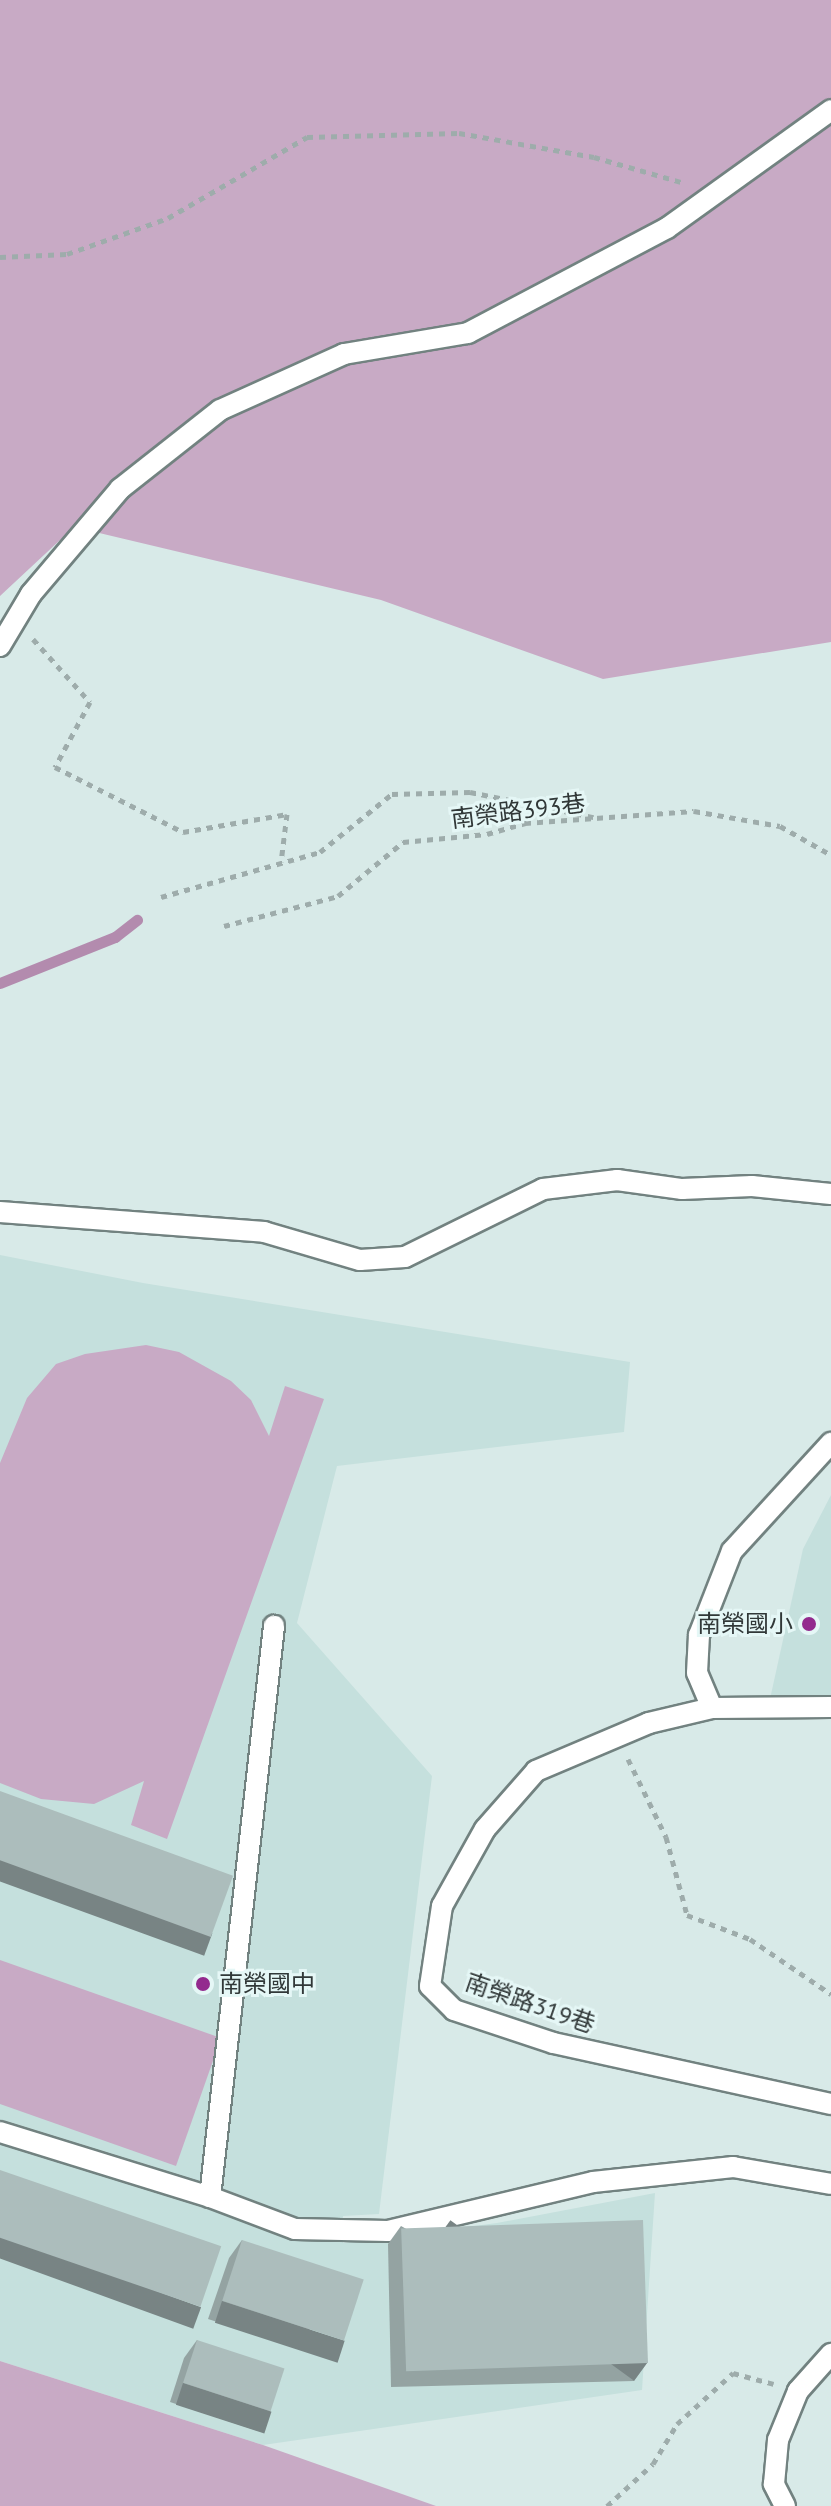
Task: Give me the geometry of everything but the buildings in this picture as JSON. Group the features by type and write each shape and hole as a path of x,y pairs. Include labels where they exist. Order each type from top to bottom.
{"lane":[{"path":"2,644 31,594 120,489 220,410 344,354 468,333 667,228 831,110"},
{"path":"0,1212 264,1232 360,1260 405,1257 543,1189 617,1180 682,1189 752,1186 831,1194"},
{"path":"712,1708 697,1673 699,1635 732,1551 831,1443"},
{"path":"210,2197 274,1626"},
{"name":"南榮路319巷","path":"831,1707 712,1708 617,1737 536,1771 485,1829 442,1906 430,1986 454,2010 553,2043 831,2104"},
{"path":"0,2132 210,2197 295,2229 388,2231 593,2182 733,2167 831,2184"},
{"path":"785,2506 774,2484 778,2440 798,2391 831,2354"}],"path":[{"path":"0,257 67,254 168,218 307,137 459,133 594,157 716,192"},
{"path":"2,644 23,628 90,702 55,767 183,832 287,814 281,862"},
{"path":"161,897 320,852 392,794 470,792 602,819"},
{"name":"南榮路393巷","path":"224,926 338,896 403,842 487,834 525,823 694,811 780,826 831,855"},
{"path":"617,1737 666,1837 687,1915 750,1939 801,1979 831,1994"},
{"path":"607,2506 653,2464 677,2424 733,2373 798,2391"}],"shaded area":[{"path":"0,0 831,0 831,642 603,679 381,600 74,527 0,596"},
{"name":"南榮國中","path":"0,1255 143,1283 630,1362 624,1432 337,1466 297,1623 432,1776 379,2214 343,2216 343,2243 497,2223 655,2193 642,2390 263,2445 0,2361"},
{"path":"146,1345 179,1352 231,1381 251,1400 269,1436 285,1386 324,1399 167,1839 131,1825 144,1781 94,1804 41,1799 0,1783 0,1463 27,1398 56,1364 85,1354"},
{"name":"南榮國小","path":"831,1495 831,1698 770,1699 803,1549"},
{"path":"0,1960 221,2038 176,2166 0,2104"},
{"path":"0,2361 263,2445 436,2506 0,2506"}],"waterway":[{"path":"0,983 115,937 137,920"}],"place":[{"name":"南榮國小","path":"809,1624"},
{"name":"南榮國中","path":"203,1984"}]}
